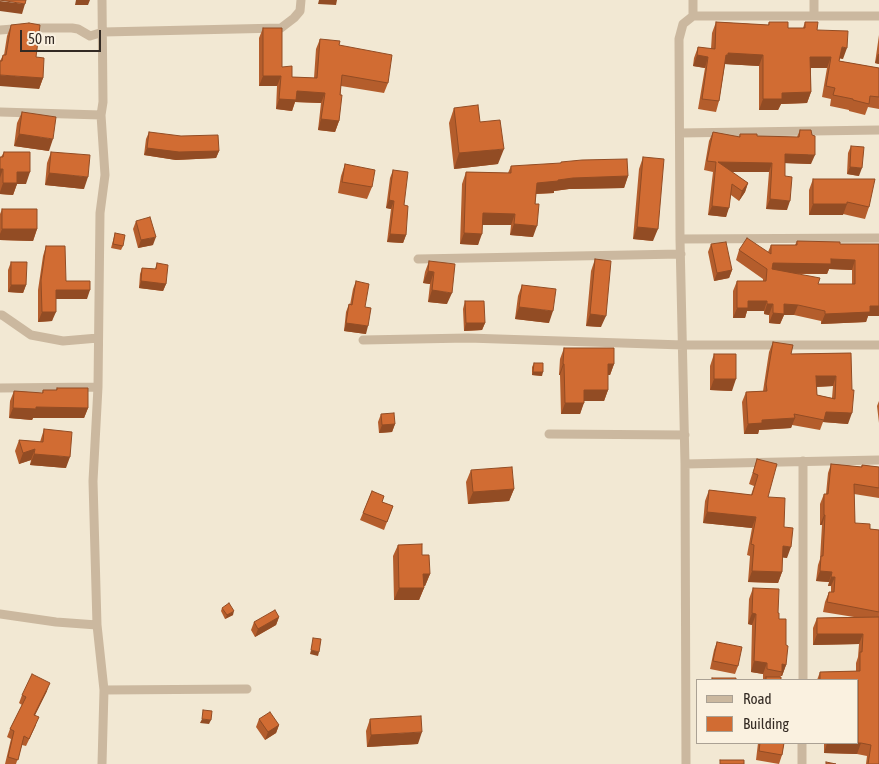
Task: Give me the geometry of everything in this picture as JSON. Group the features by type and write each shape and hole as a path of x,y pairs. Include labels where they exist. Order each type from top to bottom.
{"street":[{"path":"102,0 101,115 105,175 100,213 98,387 92,481 97,625 104,690 102,764"},
{"path":"0,30 72,28 78,29 90,36 103,32 281,28 300,11 301,0"},
{"path":"693,0 693,16"},
{"path":"814,0 814,16"},
{"path":"686,764 685,435 680,239 679,39 683,24 693,16 879,16"},
{"path":"0,112 101,115"},
{"path":"680,132 879,130"},
{"path":"680,239 879,238"},
{"path":"418,259 681,254"},
{"path":"0,315 31,335 63,341 98,338"},
{"path":"363,340 494,338 683,345 879,345"},
{"path":"0,388 98,387"},
{"path":"549,434 685,435"},
{"path":"685,464 879,460"},
{"path":"803,461 803,679"},
{"path":"0,614 56,622 97,625"},
{"path":"104,690 247,689"},
{"path":"802,744 802,764"}],"building":[{"path":"0,0 26,0 25,4"},
{"path":"716,22 769,25 769,22 788,22 788,28 805,28 805,22 818,22 817,30 848,31 847,48 842,47 839,61 879,68 879,97 870,96 869,104 833,95 835,88 826,86 831,57 810,57 811,92 782,93 782,99 763,99 763,55 728,53 726,55 719,101 702,99 708,57 697,55 698,47 715,49"},
{"path":"29,23 40,25 36,57 44,58 43,78 0,75 0,61 2,61 3,55 6,55 11,25"},
{"path":"263,28 282,28 282,67 292,66 292,77 317,78 320,39 340,41 339,45 392,55 388,83 342,75 339,121 321,119 325,93 297,91 296,100 279,99 281,76 263,76"},
{"path":"478,105 480,122 500,120 504,149 459,153 454,108"},
{"path":"22,112 56,117 53,139 19,134"},
{"path":"800,130 811,130 812,135 815,136 815,155 785,154 785,176 792,177 790,201 770,199 772,163 718,162 748,183 742,191 732,184 729,208 712,206 716,162 707,161 713,132 740,137 740,134 757,134 757,136 799,137"},
{"path":"149,132 181,136 218,135 219,151 179,152 147,148"},
{"path":"851,146 864,147 862,168 850,167"},
{"path":"4,152 30,152 30,172 17,172 17,183 3,183 3,169 0,169 0,157 3,157"},
{"path":"51,152 90,155 88,177 49,173"},
{"path":"643,157 664,159 658,229 637,227"},
{"path":"627,159 628,176 573,178 537,183 535,204 539,204 537,226 514,224 515,214 483,213 482,234 464,233 466,172 511,173 511,166 582,160"},
{"path":"345,164 375,170 372,187 342,182"},
{"path":"393,170 408,172 404,205 408,206 406,235 390,234 394,201 389,200"},
{"path":"813,179 875,179 869,207 847,202 847,204 813,204"},
{"path":"2,209 37,209 37,229 2,229"},
{"path":"150,217 156,237 141,240 136,221"},
{"path":"115,233 125,235 123,246 113,244"},
{"path":"747,238 771,254 771,245 797,245 797,241 879,244 879,306 870,306 870,312 825,314 825,311 784,304 784,314 773,313 773,304 767,304 767,301 748,301 748,308 737,308 737,281 766,281 767,269 739,250","holes":["831,259 855,260 855,284 818,284 820,278 772,269 773,263 831,264"]},
{"path":"726,242 732,270 717,273 711,244"},
{"path":"46,246 65,246 66,281 90,281 90,290 56,290 56,312 42,312 41,280"},
{"path":"595,259 611,261 606,316 590,314"},
{"path":"429,261 455,264 452,293 432,290 434,272 428,271"},
{"path":"11,262 27,262 26,285 11,285"},
{"path":"157,263 168,265 166,284 141,281 142,268 156,269"},
{"path":"356,281 369,284 365,307 371,308 368,326 346,323 349,304 352,305"},
{"path":"522,285 556,289 553,311 519,307"},
{"path":"465,301 484,301 485,323 466,323"},
{"path":"773,342 793,345 791,354 851,353 852,390 854,390 852,413 826,412 824,420 794,414 795,418 762,420 762,423 748,424 746,392 767,391 766,384","holes":["816,376 836,376 835,399 817,395"]},
{"path":"564,348 614,348 614,364 608,364 608,390 584,390 584,403 565,403"},
{"path":"714,354 736,354 736,379 714,379"},
{"path":"534,363 543,363 543,372 533,372"},
{"path":"57,388 88,388 88,408 13,408 14,391 43,393 43,390 57,390"},
{"path":"394,413 395,424 382,425 381,414"},
{"path":"44,429 72,432 70,457 34,454 35,449 23,453 19,440 43,442"},
{"path":"757,459 777,464 768,497 785,498 784,527 793,528 791,547 783,546 782,572 752,571 754,545 751,544 756,517 707,512 709,490 752,495 758,475 753,473"},
{"path":"831,464 879,467 879,488 854,484 855,523 870,524 870,529 879,530 879,612 827,602 829,592 834,592 835,577 831,577 832,572 820,571 821,556 823,556 824,494 828,494"},
{"path":"512,467 514,489 473,492 471,470"},
{"path":"372,491 384,496 382,502 393,506 387,522 363,513"},
{"path":"422,544 422,555 429,555 430,574 423,574 424,588 399,588 398,545"},
{"path":"753,588 779,589 778,613 779,619 786,619 786,645 788,646 786,665 782,664 782,672 767,669 767,663 754,661 756,614 752,613"},
{"path":"229,603 234,611 227,615 222,608"},
{"path":"275,610 279,617 258,629 254,622"},
{"path":"879,617 879,764 868,764 871,745 859,743 859,679 820,679 820,672 860,671 860,652 862,652 863,634 817,634 817,618"},
{"path":"313,638 321,639 319,652 311,650"},
{"path":"717,642 742,647 738,666 713,661"},
{"path":"32,674 50,683 34,715 39,717 29,739 24,736 18,760 8,757 14,731 10,729 26,697 22,695"},
{"path":"766,677 781,677 781,679 766,679"},
{"path":"712,678 736,678 736,679"},
{"path":"203,710 212,711 211,720 202,719"},
{"path":"270,712 279,725 268,732 259,719"},
{"path":"421,716 422,732 371,735 370,719"},
{"path":"760,744 784,744 782,755 759,751"},
{"path":"720,760 744,760 744,764 720,764"}]}
